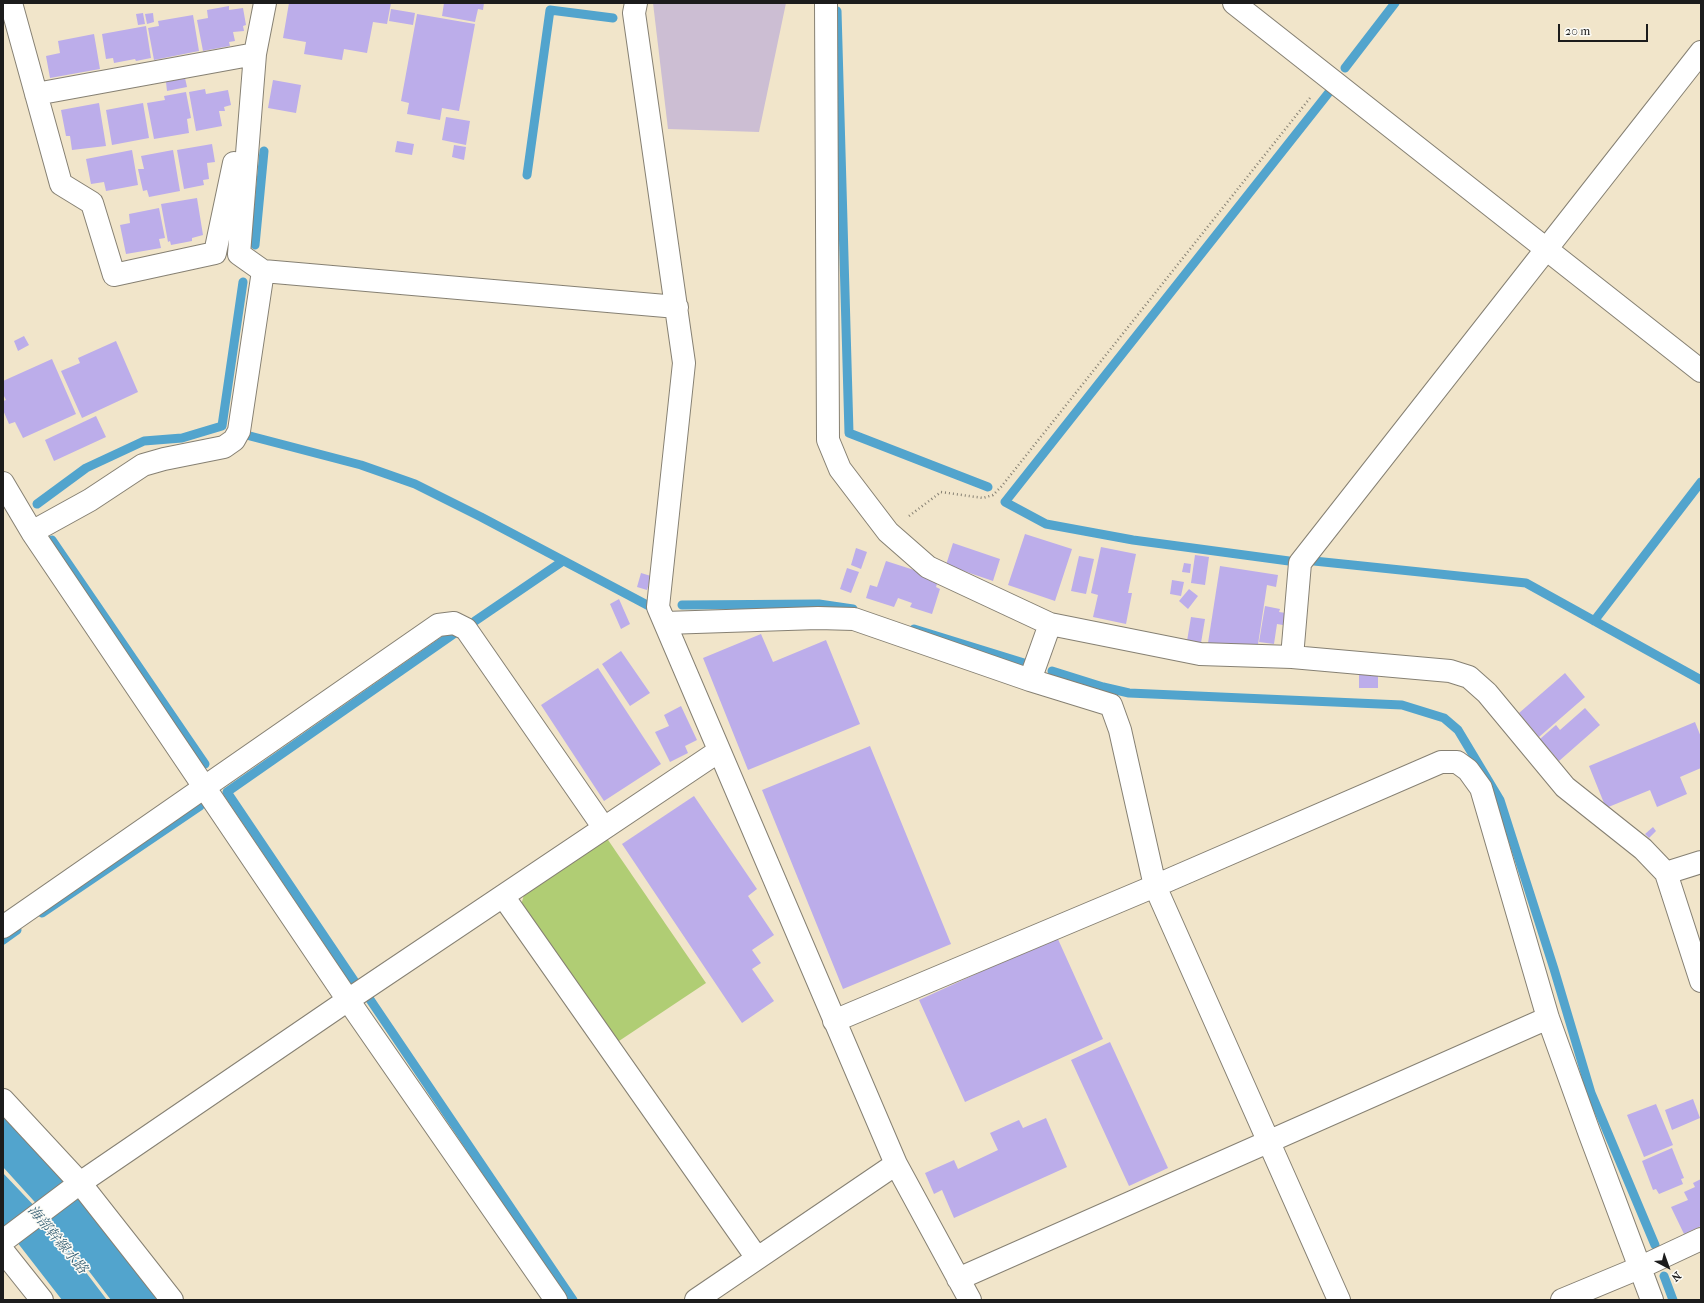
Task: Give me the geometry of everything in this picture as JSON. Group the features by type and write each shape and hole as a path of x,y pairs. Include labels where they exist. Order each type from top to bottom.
{"street":[{"path":"11,3 61,184 92,203 114,275 215,253 265,3"},
{"path":"636,3 634,13 678,307 684,363 658,607 896,1164 970,1300"},
{"path":"826,3 828,440 840,469 888,532 928,567 1050,624 1200,654 1292,657 1450,671 1470,677 1487,693 1566,787 1643,848 1666,873 1701,981"},
{"path":"1234,3 1701,371"},
{"path":"1292,657 1300,563 1701,52"},
{"path":"36,94 254,64"},
{"path":"254,64 239,254 263,271 678,307"},
{"path":"32,532 90,500 143,465 164,459 224,447 234,440 239,431 263,271"},
{"path":"3,483 32,532 348,1000 556,1300"},
{"path":"665,623 818,618 854,619 1110,706 1120,730 1155,886 1340,1300"},
{"path":"3,928 438,625 454,623 466,629 604,828"},
{"path":"1030,680 1050,624"},
{"path":"42,1300 5,1243 80,1183 348,1000 719,751"},
{"path":"834,1021 1155,886 1441,762 1457,762 1468,770 1481,788 1548,1018 1652,1300"},
{"path":"1666,873 1701,862"},
{"path":"503,896 757,1258"},
{"path":"958,1279 1548,1018"},
{"path":"3,1100 80,1183 172,1300"},
{"path":"696,1300 896,1164"},
{"path":"1562,1300 1639,1268 1701,1239"}],"path":[{"path":"888,532 942,492 983,498 993,495 1001,487 1327,76"}],"shaded area":[{"path":"653,3 786,3 759,132 668,129"}],"green space":[{"path":"606,837 706,983 616,1043 520,909 525,891"}],"water":[{"path":"3,1115 22,1133 70,1189 140,1274 158,1300 111,1300 43,1211 3,1167"},
{"name":"海部幹線水路","path":"3,1173 40,1212 107,1300 62,1300 3,1224"}],"building":[{"path":"289,3 391,3 387,24 373,22 367,53 344,49 342,60 304,54 306,42 283,38"},
{"path":"444,3 484,3 483,10 478,9 475,22 442,16"},
{"path":"229,6 229,10 243,8 246,25 243,26 244,31 233,32 235,41 229,42 230,46 203,51 197,20 208,18 207,10"},
{"path":"391,9 415,13 413,25 389,21"},
{"path":"143,13 145,24 138,25 136,14"},
{"path":"153,13 154,22 147,24 145,14"},
{"path":"417,14 475,24 459,111 442,108 440,120 407,114 409,103 401,101"},
{"path":"193,15 199,51 154,60 148,28 159,26 158,21"},
{"path":"146,26 151,58 114,63 113,58 106,59 102,34"},
{"path":"94,34 100,69 50,78 46,56 60,53 58,41"},
{"path":"185,78 187,87 167,91 166,82"},
{"path":"273,80 301,85 296,113 268,108"},
{"path":"205,89 206,94 228,90 231,105 224,107 225,111 219,111 222,126 196,131 189,92"},
{"path":"186,92 191,118 187,119 189,133 154,139 147,103 165,100 164,96"},
{"path":"99,103 106,146 72,150 70,136 66,136 61,110"},
{"path":"143,103 149,138 112,145 106,110"},
{"path":"446,117 470,121 466,145 442,140"},
{"path":"397,141 414,144 412,155 395,152"},
{"path":"212,144 215,162 207,163 209,179 203,180 204,185 184,189 177,150"},
{"path":"454,145 466,147 464,160 452,157"},
{"path":"132,150 138,185 106,191 104,182 91,184 86,159"},
{"path":"173,150 180,191 149,197 147,190 143,191 138,169 144,169 141,156"},
{"path":"197,198 203,235 192,238 192,241 171,245 170,241 168,242 161,204"},
{"path":"159,208 165,238 159,239 161,248 126,254 120,225 130,223 129,214"},
{"path":"24,336 29,345 18,351 14,341"},
{"path":"116,341 138,392 82,418 61,371 80,363 78,358"},
{"path":"52,359 76,414 23,438 15,422 9,424 3,410 3,401 6,400 3,394 3,381"},
{"path":"96,416 106,437 54,461 45,440"},
{"path":"1025,534 1072,549 1055,601 1008,585"},
{"path":"953,543 1000,559 993,581 946,565"},
{"path":"1101,547 1136,554 1128,593 1132,593 1126,624 1093,617 1098,595 1091,593"},
{"path":"856,548 867,552 861,569 851,565"},
{"path":"1195,555 1209,557 1205,585 1191,583"},
{"path":"1079,556 1094,559 1086,594 1071,591"},
{"path":"886,561 939,578 936,587 940,589 932,614 910,607 912,603 898,598 894,607 866,598 870,585 877,587"},
{"path":"1184,563 1191,564 1190,573 1182,572"},
{"path":"1220,566 1278,575 1276,587 1267,585 1257,651 1208,643"},
{"path":"847,568 859,572 851,593 840,589"},
{"path":"641,573 651,576 647,590 637,587"},
{"path":"1172,580 1184,582 1181,596 1170,594"},
{"path":"1189,589 1198,596 1188,609 1179,601"},
{"path":"619,599 630,624 621,629 610,604"},
{"path":"1265,606 1280,609 1279,612 1286,613 1283,625 1277,624 1274,644 1259,642"},
{"path":"1191,617 1205,619 1201,643 1187,641"},
{"path":"761,634 773,662 826,640 860,724 748,770 703,658"},
{"path":"621,651 650,693 630,706 602,664"},
{"path":"598,668 661,764 604,801 541,705"},
{"path":"1565,673 1585,697 1539,737 1519,713"},
{"path":"1359,675 1378,675 1378,688 1359,688"},
{"path":"681,706 697,740 685,746 688,753 670,762 655,732 669,726 664,715"},
{"path":"1585,708 1600,725 1559,761 1540,739 1556,725 1560,730"},
{"path":"1695,722 1701,737 1701,768 1680,777 1687,794 1657,807 1650,790 1606,808 1589,766"},
{"path":"870,746 951,944 843,989 762,790"},
{"path":"694,796 757,889 748,896 774,935 752,950 761,963 752,969 774,1001 742,1023 622,844"},
{"path":"1653,827 1656,831 1649,838 1645,834"},
{"path":"1057,937 1103,1039 965,1102 919,1000"},
{"path":"1110,1042 1168,1168 1129,1186 1071,1060"},
{"path":"1693,1099 1700,1118 1672,1130 1665,1110"},
{"path":"1656,1104 1673,1145 1644,1157 1627,1115"},
{"path":"1046,1118 1067,1167 954,1218 942,1190 934,1194 925,1173 954,1160 958,1169 998,1150 990,1133 1019,1120 1023,1128"},
{"path":"1672,1148 1684,1178 1681,1179 1683,1184 1659,1194 1656,1189 1653,1190 1642,1161"},
{"path":"1701,1179 1701,1226 1684,1234 1671,1207 1688,1200 1684,1192 1695,1187 1693,1183"}],"waterway":[{"path":"1345,68 1395,3"},
{"path":"527,175 550,10 613,18"},
{"path":"837,11 849,433 988,487"},
{"path":"1289,561 1133,540 1046,524 1005,502 1330,91"},
{"path":"255,245 264,151"},
{"path":"37,504 86,468 144,441 182,438 222,426 243,282"},
{"path":"250,436 361,465 415,484 481,517 649,606"},
{"path":"1594,621 1701,482"},
{"path":"52,540 205,764"},
{"path":"475,621 563,561"},
{"path":"1314,561 1526,583 1701,680"},
{"path":"682,605 819,604 853,609"},
{"path":"914,629 1024,663"},
{"path":"355,982 227,792 455,633"},
{"path":"1052,671 1103,687 1129,693 1402,705 1444,718 1458,730 1500,800 1554,969 1591,1093 1655,1245"},
{"path":"42,913 200,806"},
{"path":"3,940 17,930"},
{"path":"369,998 573,1300"},
{"path":"1664,1276 1673,1300"}]}
